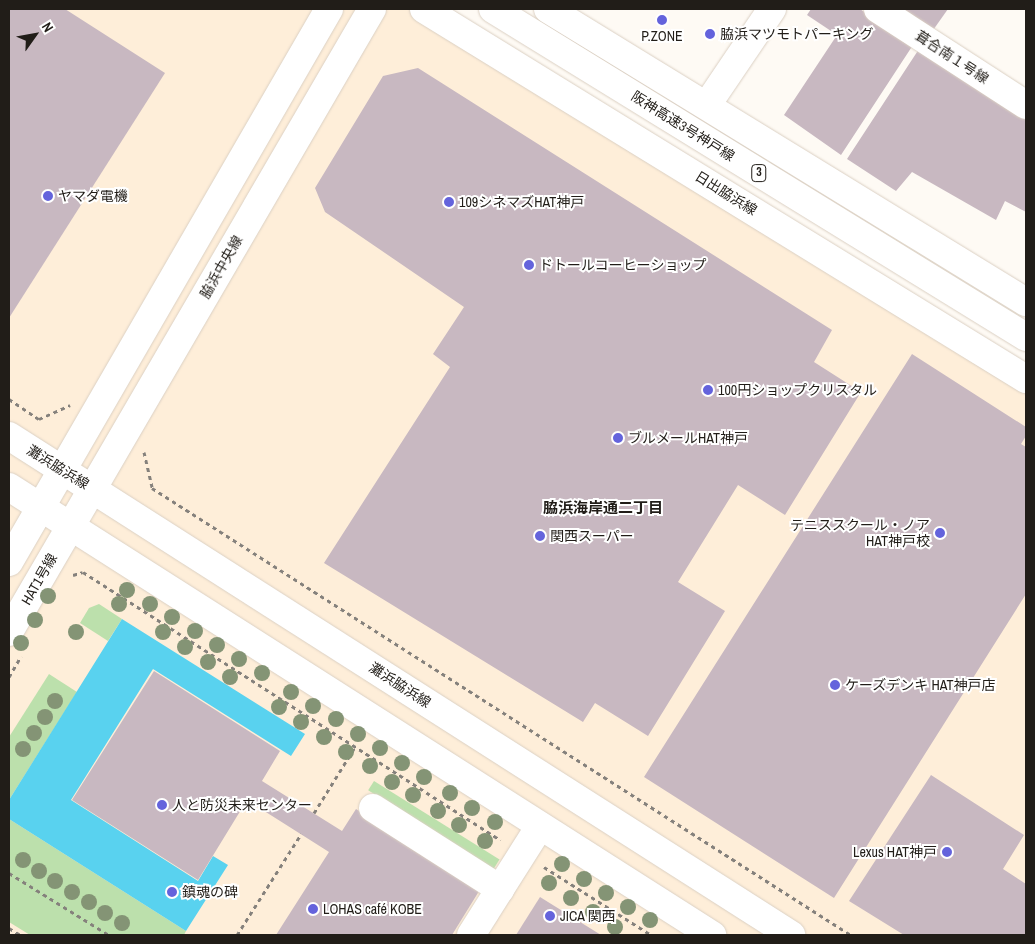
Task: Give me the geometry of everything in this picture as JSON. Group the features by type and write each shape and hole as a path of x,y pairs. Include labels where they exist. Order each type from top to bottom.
{"main road":[{"path":"9,562 329,9"},
{"name":"脇浜中央線","path":"70,526 372,9"},
{"name":"日出脇浜線","path":"424,9 1026,379"},
{"name":"阪神高速3号神戸線","path":"493,9 1026,337"},
{"name":"阪神高速3号神戸線","path":"548,9 1026,300"},
{"path":"554,9 1026,300"},
{"path":"708,105 772,9"},
{"name":"葺合南１号線","path":"878,9 1026,105"},
{"name":"灘浜脇浜線","path":"9,436 791,935"},
{"path":"9,487 712,935"},
{"name":"HAT1号線","path":"9,632 70,526"},
{"path":"373,808 500,889"},
{"path":"471,935 540,826"}],"path":[{"path":"9,399 39,418 74,403"},
{"path":"143,447 152,488 851,935"},
{"path":"69,576 83,572 651,935"},
{"path":"314,813 355,747"},
{"path":"237,935 301,834"},
{"path":"9,873 109,935"},
{"path":"9,928 20,935"}],"shaded area":[{"path":"9,9 424,9 1026,379 1026,935 9,935"}],"green space":[{"path":"99,604 122,619 108,641 80,623 89,608"},
{"path":"49,674 77,692 9,800 9,737"},
{"path":"374,781 500,859 494,869 368,790"},
{"path":"9,819 186,931 184,935 30,935 9,922"}],"water":[{"path":"122,619 305,734 291,756 153,669 71,800 198,881 213,856 228,865 186,931 9,819 9,800"}],"building":[{"name":"ヤマダ電機","path":"9,9 65,9 165,73 9,318"},
{"path":"811,9 860,9 913,45 841,155 784,115 837,35 807,15"},
{"path":"896,9 948,9 931,33"},
{"path":"919,49 1026,120 1026,212 1005,201 996,220 912,172 896,191 847,159"},
{"name":"ブルメールHAT神戸","path":"418,68 832,330 814,362 861,392 785,515 738,485 678,582 725,611 648,736 595,703 583,722 324,563 450,367 433,354 464,307 325,212 315,188 383,76"},
{"name":"ケーズデンキ HAT神戸店","path":"912,354 1026,427 1026,436 1021,444 1026,447 1026,594 834,898 644,777"},
{"name":"人と防災未来センター","path":"154,671 280,751 262,781 342,831 356,809 481,888 452,935 276,935 329,852 247,800 198,880 72,800"},
{"name":"Lexus HAT神戸","path":"931,775 1024,835 1003,869 1026,884 1026,935 904,935 849,901"},
{"name":"JICA 関西","path":"540,897 601,935 516,935"}],"place":[{"name":"P.ZONE","path":"662,20"},
{"name":"脇浜マツモトパーキング","path":"710,34"},
{"name":"ヤマダ電機","path":"48,196"},
{"name":"109シネマズHAT神戸","path":"449,202"},
{"name":"ドトールコーヒーショップ","path":"529,265"},
{"name":"100円ショップクリスタル","path":"708,390"},
{"name":"ブルメールHAT神戸","path":"618,438"},
{"name":"テニススクール・ノア HAT神戸校","path":"940,533"},
{"name":"関西スーパー","path":"540,536"},
{"name":"ケーズデンキ HAT神戸店","path":"835,685"},
{"name":"人と防災未来センター","path":"162,805"},
{"name":"Lexus HAT神戸","path":"947,852"},
{"name":"鎮魂の碑","path":"172,892"},
{"name":"LOHAS café KOBE","path":"313,909"},
{"name":"JICA 関西","path":"550,916"}],"district":[{"name":"脇浜海岸通二丁目","path":"603,508"}]}
